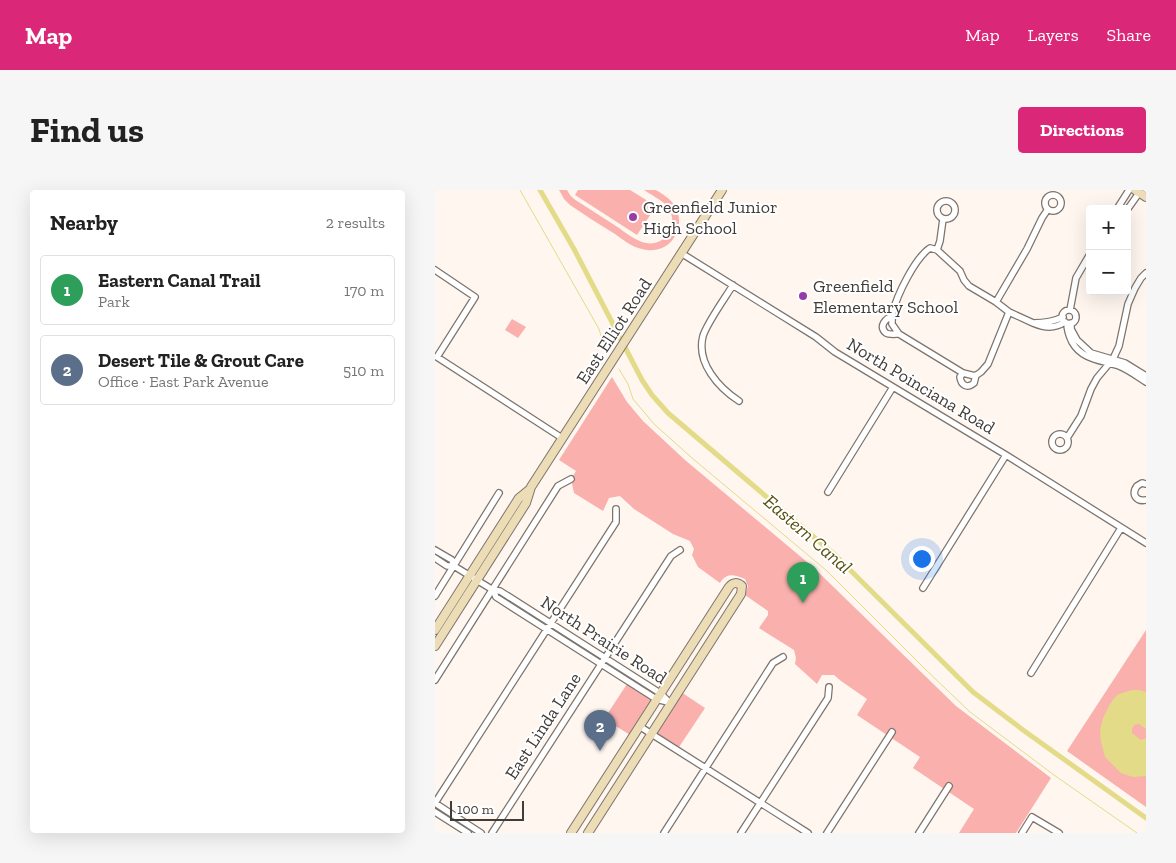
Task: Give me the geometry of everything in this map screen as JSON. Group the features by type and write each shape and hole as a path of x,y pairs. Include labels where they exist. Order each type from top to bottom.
{"main road":[{"name":"East Elliot Road","path":"435,630 526,503 531,487 721,190"},
{"name":"East Elliot Road","path":"435,646 473,578"},
{"path":"571,833 729,587 732,583 737,582 742,586 741,594 588,833"}],"street":[{"path":"1120,205 1129,190"},
{"path":"1131,205 1140,193"},
{"path":"996,302 1048,209"},
{"path":"937,250 943,219"},
{"path":"1009,312 988,364 975,376 963,373 899,334 892,324 904,283 925,252 930,248 937,250 960,271 969,286 1009,312 1033,323 1056,320 1075,321 1076,316 1070,310"},
{"name":"North Poinciana Road","path":"681,253 816,337 835,352 1006,455 1146,543"},
{"path":"1070,310 1076,278 1086,261"},
{"path":"435,270 475,297 437,357 563,438"},
{"path":"1067,438 1081,416 1097,378 1119,346 1128,304 1135,288 1145,274"},
{"path":"733,285 708,326 703,336 702,347 708,370 729,394 739,401"},
{"path":"1070,310 1064,313 1066,321 1077,340 1083,346 1091,353 1120,366 1146,382"},
{"path":"893,316 887,318 884,322 884,330 886,333 899,334"},
{"path":"1110,361 1125,362 1146,376"},
{"path":"963,373 960,381 963,385 968,386 974,383 975,376"},
{"path":"828,492 893,387"},
{"path":"923,588 1006,455"},
{"path":"435,680 558,486 571,479"},
{"path":"1146,483 1137,486 1134,493 1138,500 1146,500"},
{"path":"435,596 499,492"},
{"path":"481,833 435,803 616,522 616,509"},
{"path":"1031,673 1121,528"},
{"path":"435,550 452,560 454,566"},
{"name":"East Linda Lane","path":"492,833 671,556 680,550"},
{"path":"435,558 447,566 454,566"},
{"name":"North Prairie Road","path":"454,566 493,590 496,597 548,626 670,703"},
{"path":"664,833 773,663 783,657"},
{"path":"741,833 828,698 829,687"},
{"path":"639,726 808,833"},
{"path":"827,833 892,732"},
{"path":"919,833 949,786"},
{"path":"435,812 468,833"},
{"path":"1022,833 1032,817 1059,833"}],"shaded area":[{"path":"559,190 567,190 574,199 634,238 646,243 654,243 666,237 672,225 670,211 666,205 644,190 656,190 673,204 678,213 677,233 672,241 664,247 654,250 638,248 570,205"},
{"path":"578,190 630,190 656,206 637,235 575,195"},
{"path":"512,319 526,327 518,338 505,330"},
{"path":"612,377 627,402 643,421 685,460 813,567 956,706 1051,778 1016,833 959,833 974,809 913,768 920,757 857,715 867,699 834,675 822,675 817,684 795,664 794,650 759,628 768,615 768,611 745,595 748,586 745,579 731,575 725,577 720,583 698,567 692,555 694,549 690,541 673,534 634,509 620,496 609,498 603,511 574,493 571,479 576,471 559,460"},
{"path":"1146,630 1146,807 1067,751"},
{"path":"631,678 659,696 632,736 604,719"},
{"path":"678,690 705,708 677,750 652,733"},
{"path":"1132,690 1146,692 1146,729 1139,724 1134,725 1132,733 1141,740 1146,738 1146,776 1133,777 1121,773 1105,757 1101,742 1100,730 1103,718 1110,704 1119,694"}],"waterway":[{"path":"520,190 608,348"},
{"name":"Eastern Canal","path":"540,190 574,249 642,380 668,413 835,555 973,692 1146,818"},
{"path":"619,369 628,384 633,399 654,424 827,571 970,712 1054,775 1137,833"}],"place":[{"name":"Greenfield Junior High School","path":"633,217"},
{"name":"Greenfield Elementary School","path":"803,296"},
{"name":"Eastern Canal Trail","path":"803,603"},
{"name":"Desert Tile & Grout Care","path":"600,751"}]}
